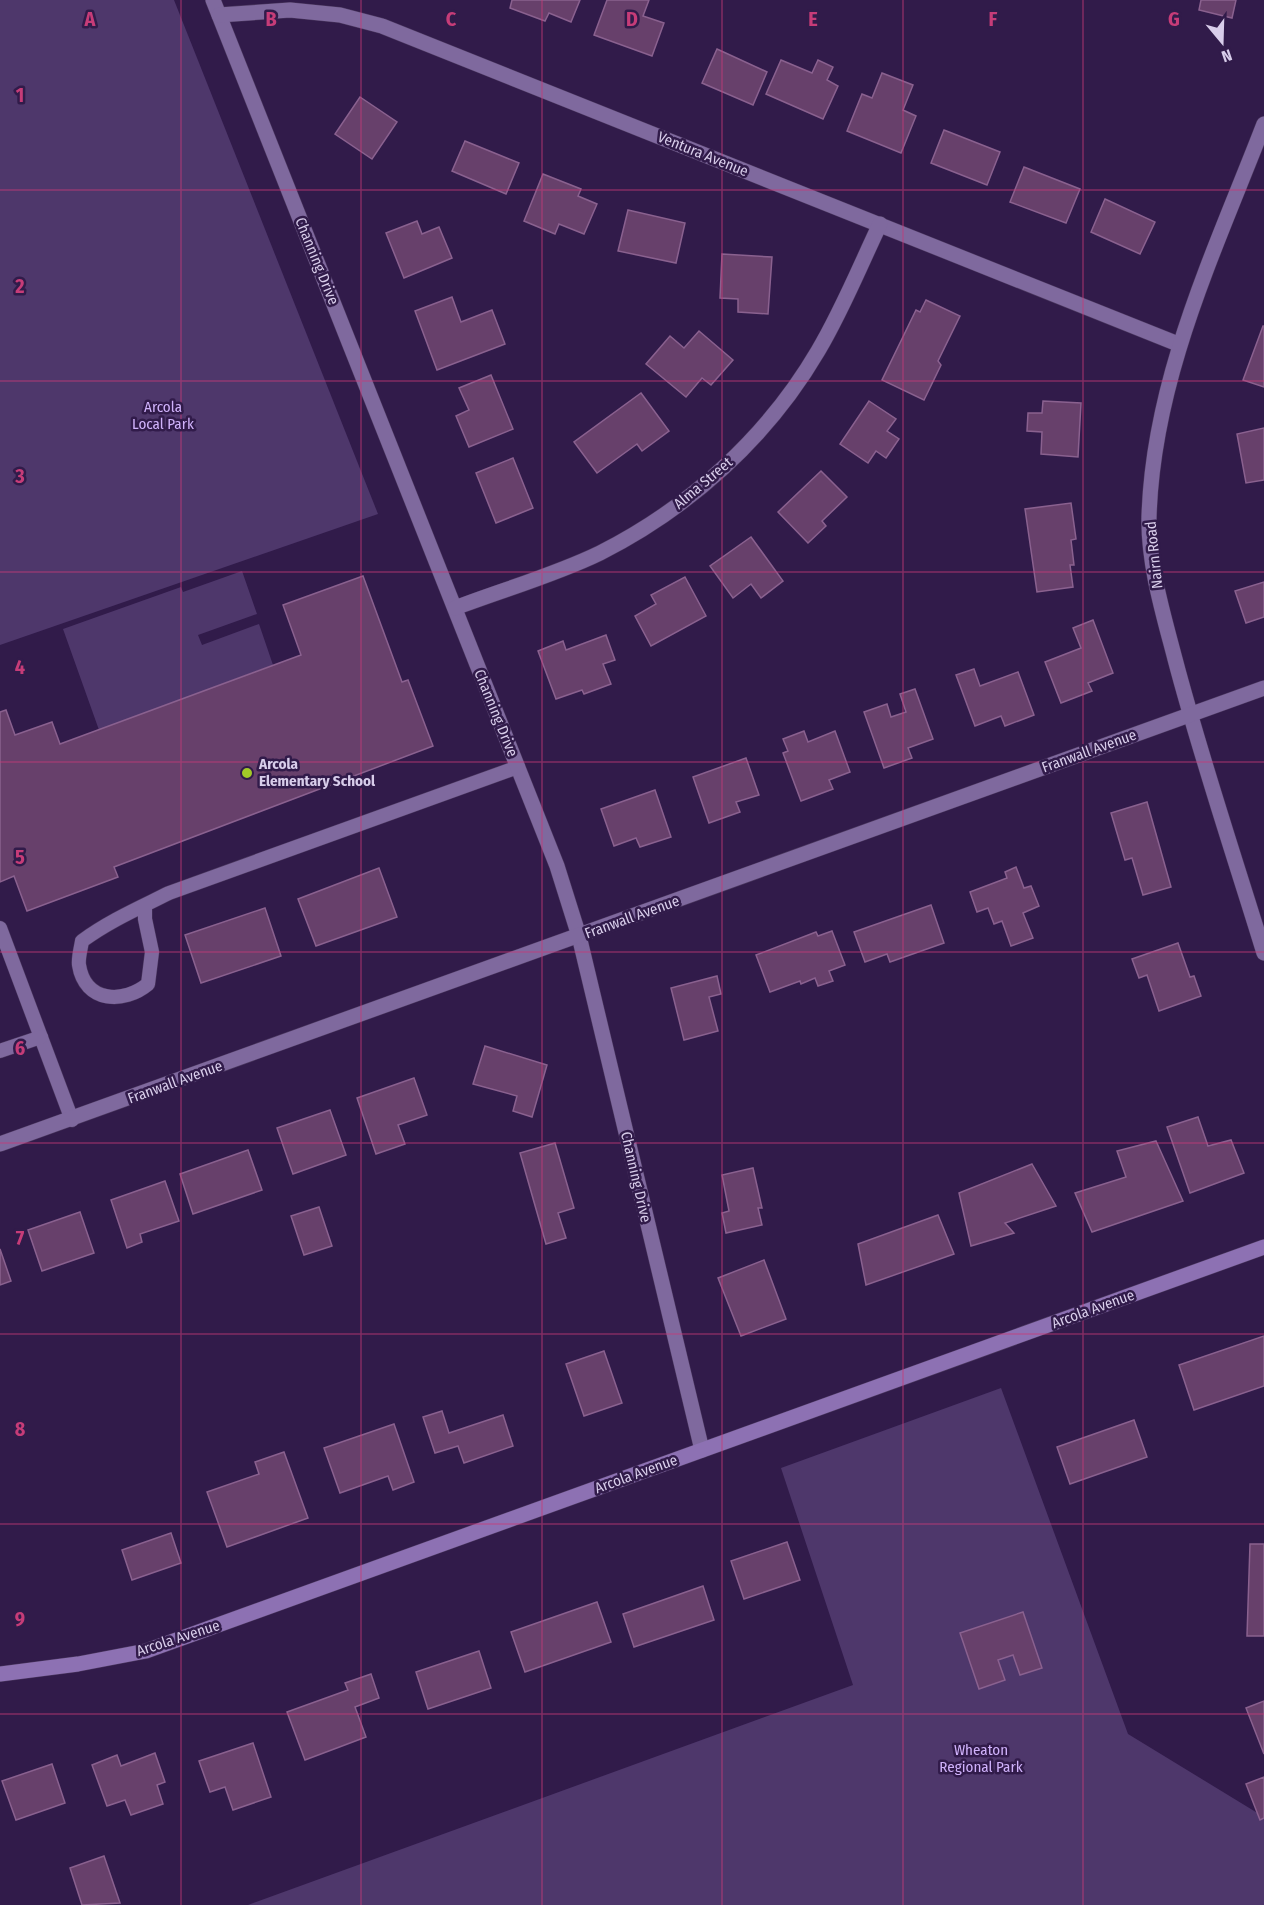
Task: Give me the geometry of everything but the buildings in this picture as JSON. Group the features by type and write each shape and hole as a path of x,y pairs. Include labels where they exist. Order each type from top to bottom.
{"street":[{"name":"Channing Drive","path":"213,0 557,866 579,936 702,1450"},
{"name":"Ventura Avenue","path":"219,15 290,10 340,15 382,27 1178,344"},
{"name":"Nairn Road","path":"1264,124 1178,344 1156,443 1149,518 1157,588 1190,714 1264,953"},
{"name":"Alma Street","path":"455,608 598,553 660,519 717,475 769,420 818,351 880,224"},
{"name":"Franwall Avenue","path":"0,1144 72,1120 1264,688"},
{"name":"Arcola Avenue","path":"0,1674 78,1664 146,1651 1264,1247"}],"lane":[{"path":"145,905 145,919 153,952 148,984 135,995 117,998 101,995 87,985 79,964 82,941 105,924 169,893 518,767"},
{"path":"0,928 72,1120"},
{"path":"0,1051 41,1037"}],"green space":[{"name":"Arcola Local Park","path":"0,0 174,0 378,514 0,645"},
{"path":"242,571 257,614 198,635 202,645 259,624 273,665 99,730 63,629 181,587 183,592"},
{"name":"Wheaton Regional Park","path":"1001,1388 1128,1734 1264,1817 1264,1905 248,1905 853,1685 781,1468"}],"place":[{"name":"Arcola Elementary School","path":"247,773"}]}
